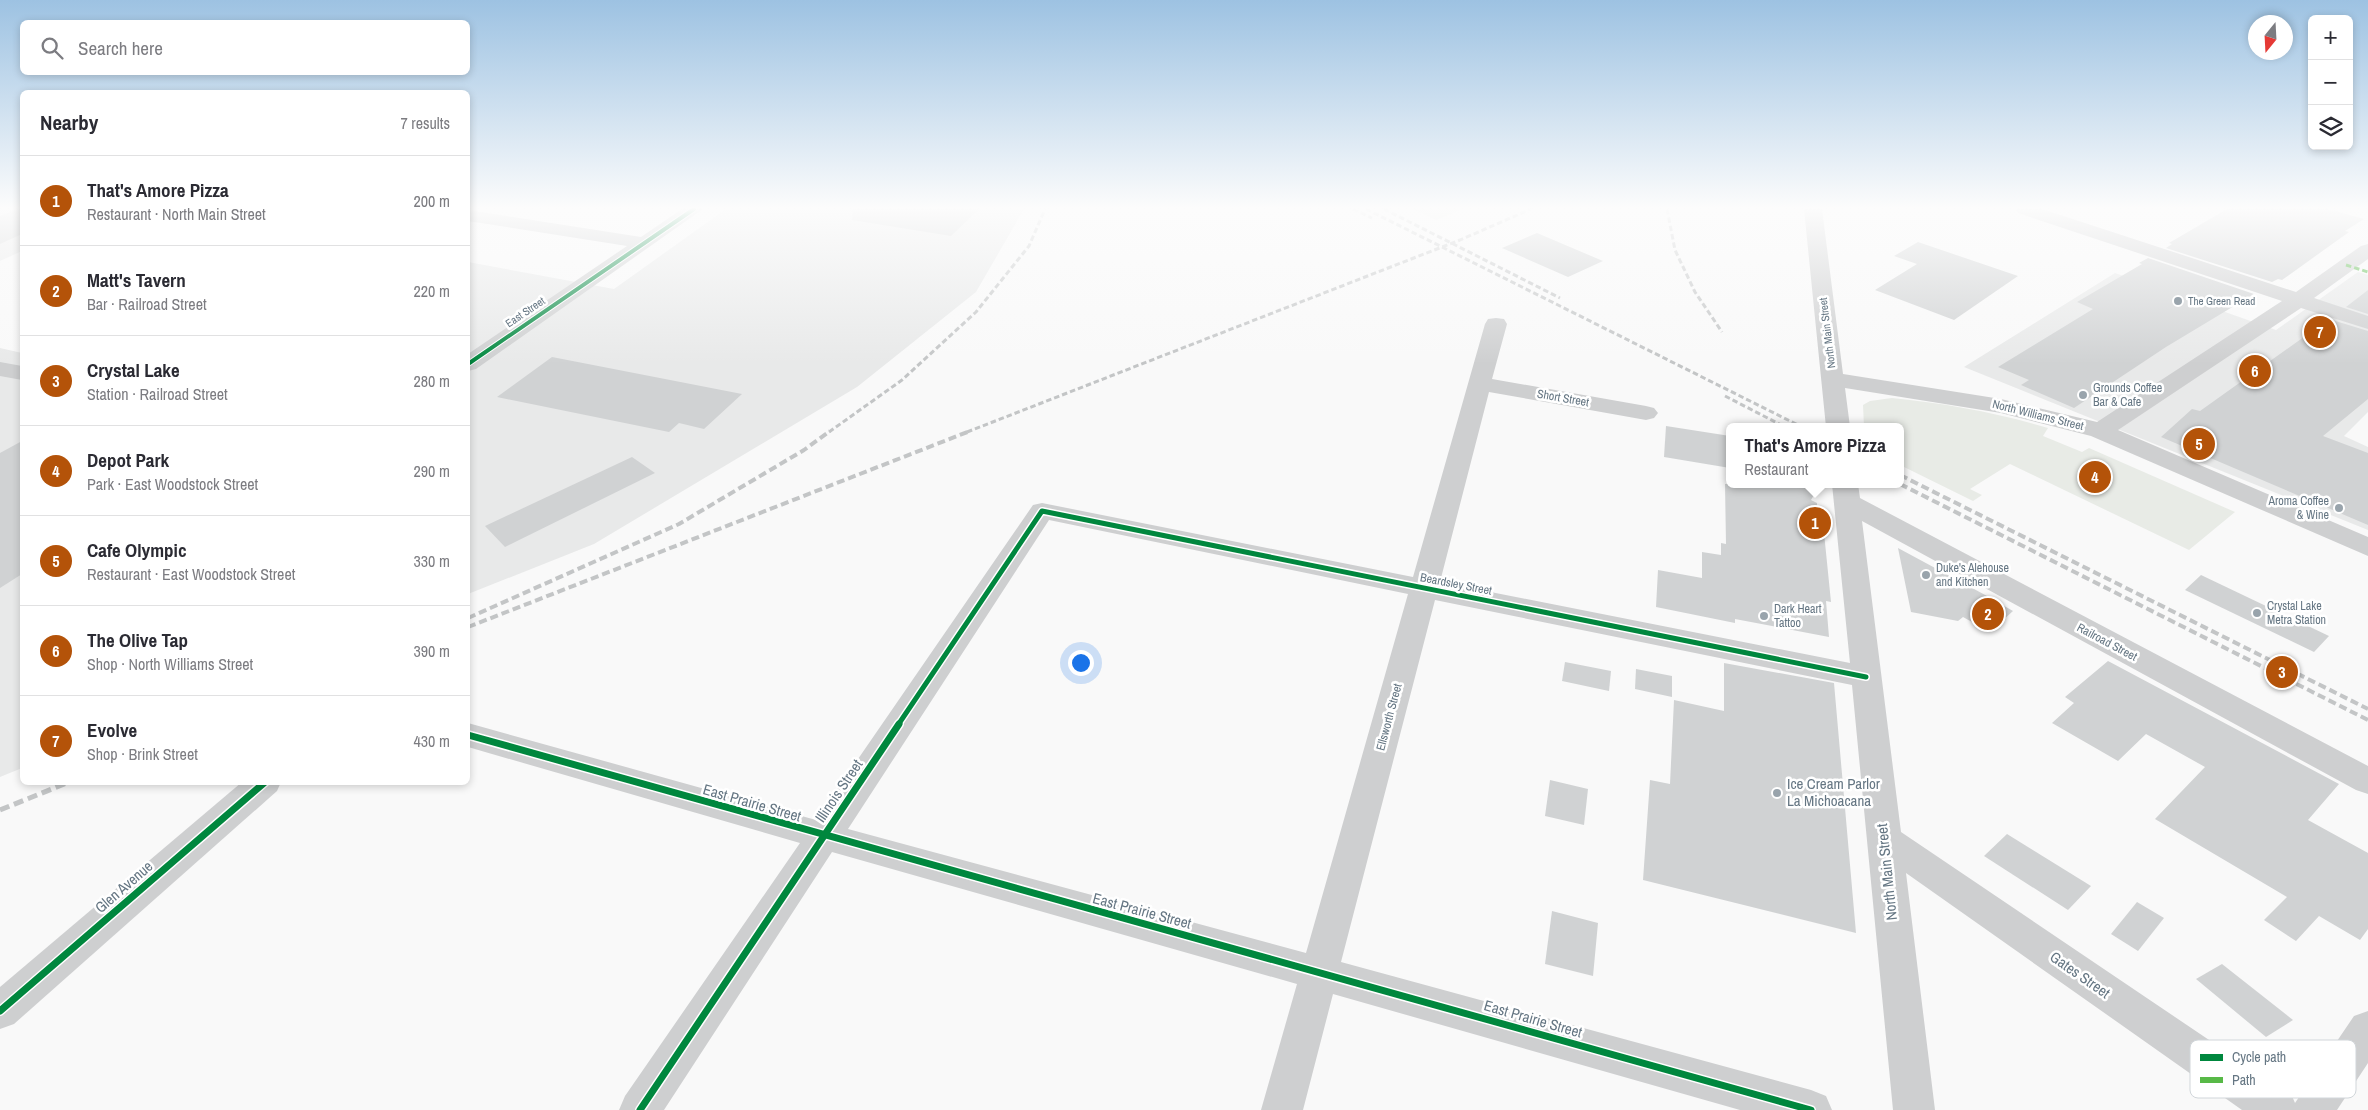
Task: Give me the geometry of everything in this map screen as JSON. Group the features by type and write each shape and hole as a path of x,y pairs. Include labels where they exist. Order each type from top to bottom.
{"street":[{"name":"East Street","path":"470,363 619,261"},
{"name":"North Main Street","path":"1819,261 1838,423"},
{"path":"2180,261 2368,323"},
{"name":"North Williams Street","path":"1833,379 1963,397 2016,408 2100,431 2298,300 2353,261"},
{"path":"2346,266 2368,272"},
{"name":"Ellsworth Street","path":"1282,1110 1496,324"},
{"path":"0,369 20,373"},
{"name":"Short Street","path":"1480,384 1646,413"},
{"path":"2100,431 2368,547"},
{"name":"North Main Street","path":"1846,493 1914,1110"},
{"name":"Railroad Street","path":"1846,493 2368,781"},
{"name":"Beardsley Street","path":"1042,511 1866,676"},
{"name":"Illinois Street","path":"640,1110 1042,511"},
{"name":"East Prairie Street","path":"470,736 824,836 1320,972 1811,1110"},
{"name":"Glen Avenue","path":"0,1011 261,785"},
{"name":"Gates Street","path":"1884,839 2190,1050"},
{"path":"2356,1047 2368,1029"},
{"name":"Gates Street","path":"2260,1098 2277,1110"},
{"path":"2314,1110 2322,1098"}],"shaded area":[{"path":"653,261 994,261 976,292 857,387 594,544 470,593 470,262 614,289"},
{"path":"2358,272 2368,275 2368,412 2344,436 2368,447 2368,530 1964,367 2115,273 2276,330"},
{"path":"0,348 20,353 20,769 0,777"},
{"path":"1892,398 1971,409 2048,428 2043,436 2082,452 2089,448 2235,512 2189,550 2010,464 1970,489 1982,495 1973,501 1904,467 1904,423 1864,423 1863,405 1870,401"}],"building":[{"path":"1531,261 1603,261 1568,277"},
{"path":"1908,261 1973,261 2018,276 1954,320 1875,290 1917,264"},
{"path":"2143,261 2156,261 2254,294 2166,347 2074,408 2021,385 2029,380 1998,367 2093,309 2077,302 2142,264 2139,263"},
{"path":"2206,261 2309,261 2282,280 2278,279 2272,282"},
{"path":"2368,290 2368,314 2346,307"},
{"path":"2329,319 2368,331 2368,399 2323,436 2368,453 2368,525 2161,437 2192,409 2200,411"},
{"path":"552,357 742,394 704,429 679,423 669,432 497,397"},
{"path":"1666,426 1726,435 1726,467 1664,457"},
{"path":"20,442 20,575 0,588 0,453"},
{"path":"632,457 655,473 505,547 485,526"},
{"path":"1725,484 1726,488 1818,488 1811,500 1817,503 1817,513 1822,513 1831,602 1826,601 1829,637 1735,619 1735,623 1656,607 1658,570 1702,578 1702,552 1721,555 1721,543 1726,544"},
{"name":"Duke's Alehouse and Kitchen","path":"1898,548 2013,611 1990,632 1963,617 1958,621 1911,612"},
{"name":"Crystal Lake Metra Station","path":"2201,575 2329,636 2314,652 2185,590"},
{"path":"2108,661 2339,784 2308,820 2368,853 2368,929 2360,940 2319,916 2296,941 2264,920 2287,897 2155,819 2205,767 2146,734 2118,761 2052,723 2074,703 2065,697"},
{"path":"1565,662 1611,671 1609,691 1562,681"},
{"path":"1724,663 1834,683 1856,933 1643,880 1650,780 1670,784 1674,700 1724,711"},
{"path":"1636,669 1672,676 1672,697 1635,689"},
{"path":"1550,780 1588,789 1584,825 1545,816"},
{"path":"2007,834 2091,886 2068,910 1984,856"},
{"path":"2137,902 2164,918 2138,951 2111,934"},
{"path":"1552,911 1598,923 1593,976 1545,964"},
{"path":"2222,964 2293,1020 2266,1037 2196,979"}],"railway":[{"path":"829,432 902,380 976,312 1017,261"},
{"path":"967,432 1407,261"},
{"path":"1470,261 1794,423"},
{"path":"1486,261 1560,298"},
{"path":"1680,261 1695,292 1722,332"},
{"path":"1725,396 1777,423"},
{"path":"470,617 679,524 804,450 830,431"},
{"path":"470,626 970,431"},
{"path":"1904,477 2368,709"},
{"path":"1904,486 2368,720"},
{"path":"0,810 62,785"}],"marked path":[{"path":"2346,265 2368,272"}],"cycle path":[{"path":"470,363 618,261"},
{"path":"640,1110 1042,511 1866,677"},
{"path":"470,736 824,836 1811,1110"},
{"path":"0,1011 262,785"}],"place":[{"name":"The Green Read","path":"2178,301"},
{"name":"Evolve","path":"2320,332"},
{"name":"The Olive Tap","path":"2255,371"},
{"name":"Grounds Coffee Bar & Cafe","path":"2083,395"},
{"name":"Cafe Olympic","path":"2199,444"},
{"name":"Depot Park","path":"2095,477"},
{"name":"Aroma Coffee & Wine","path":"2339,508"},
{"name":"That's Amore Pizza","path":"1815,523"},
{"name":"Duke's Alehouse and Kitchen","path":"1926,575"},
{"name":"Crystal Lake Metra Station","path":"2257,613"},
{"name":"Matt's Tavern","path":"1988,614"},
{"name":"Dark Heart Tattoo","path":"1764,616"},
{"name":"Crystal Lake","path":"2282,672"},
{"name":"Ice Cream Parlor La Michoacana","path":"1777,793"}]}
